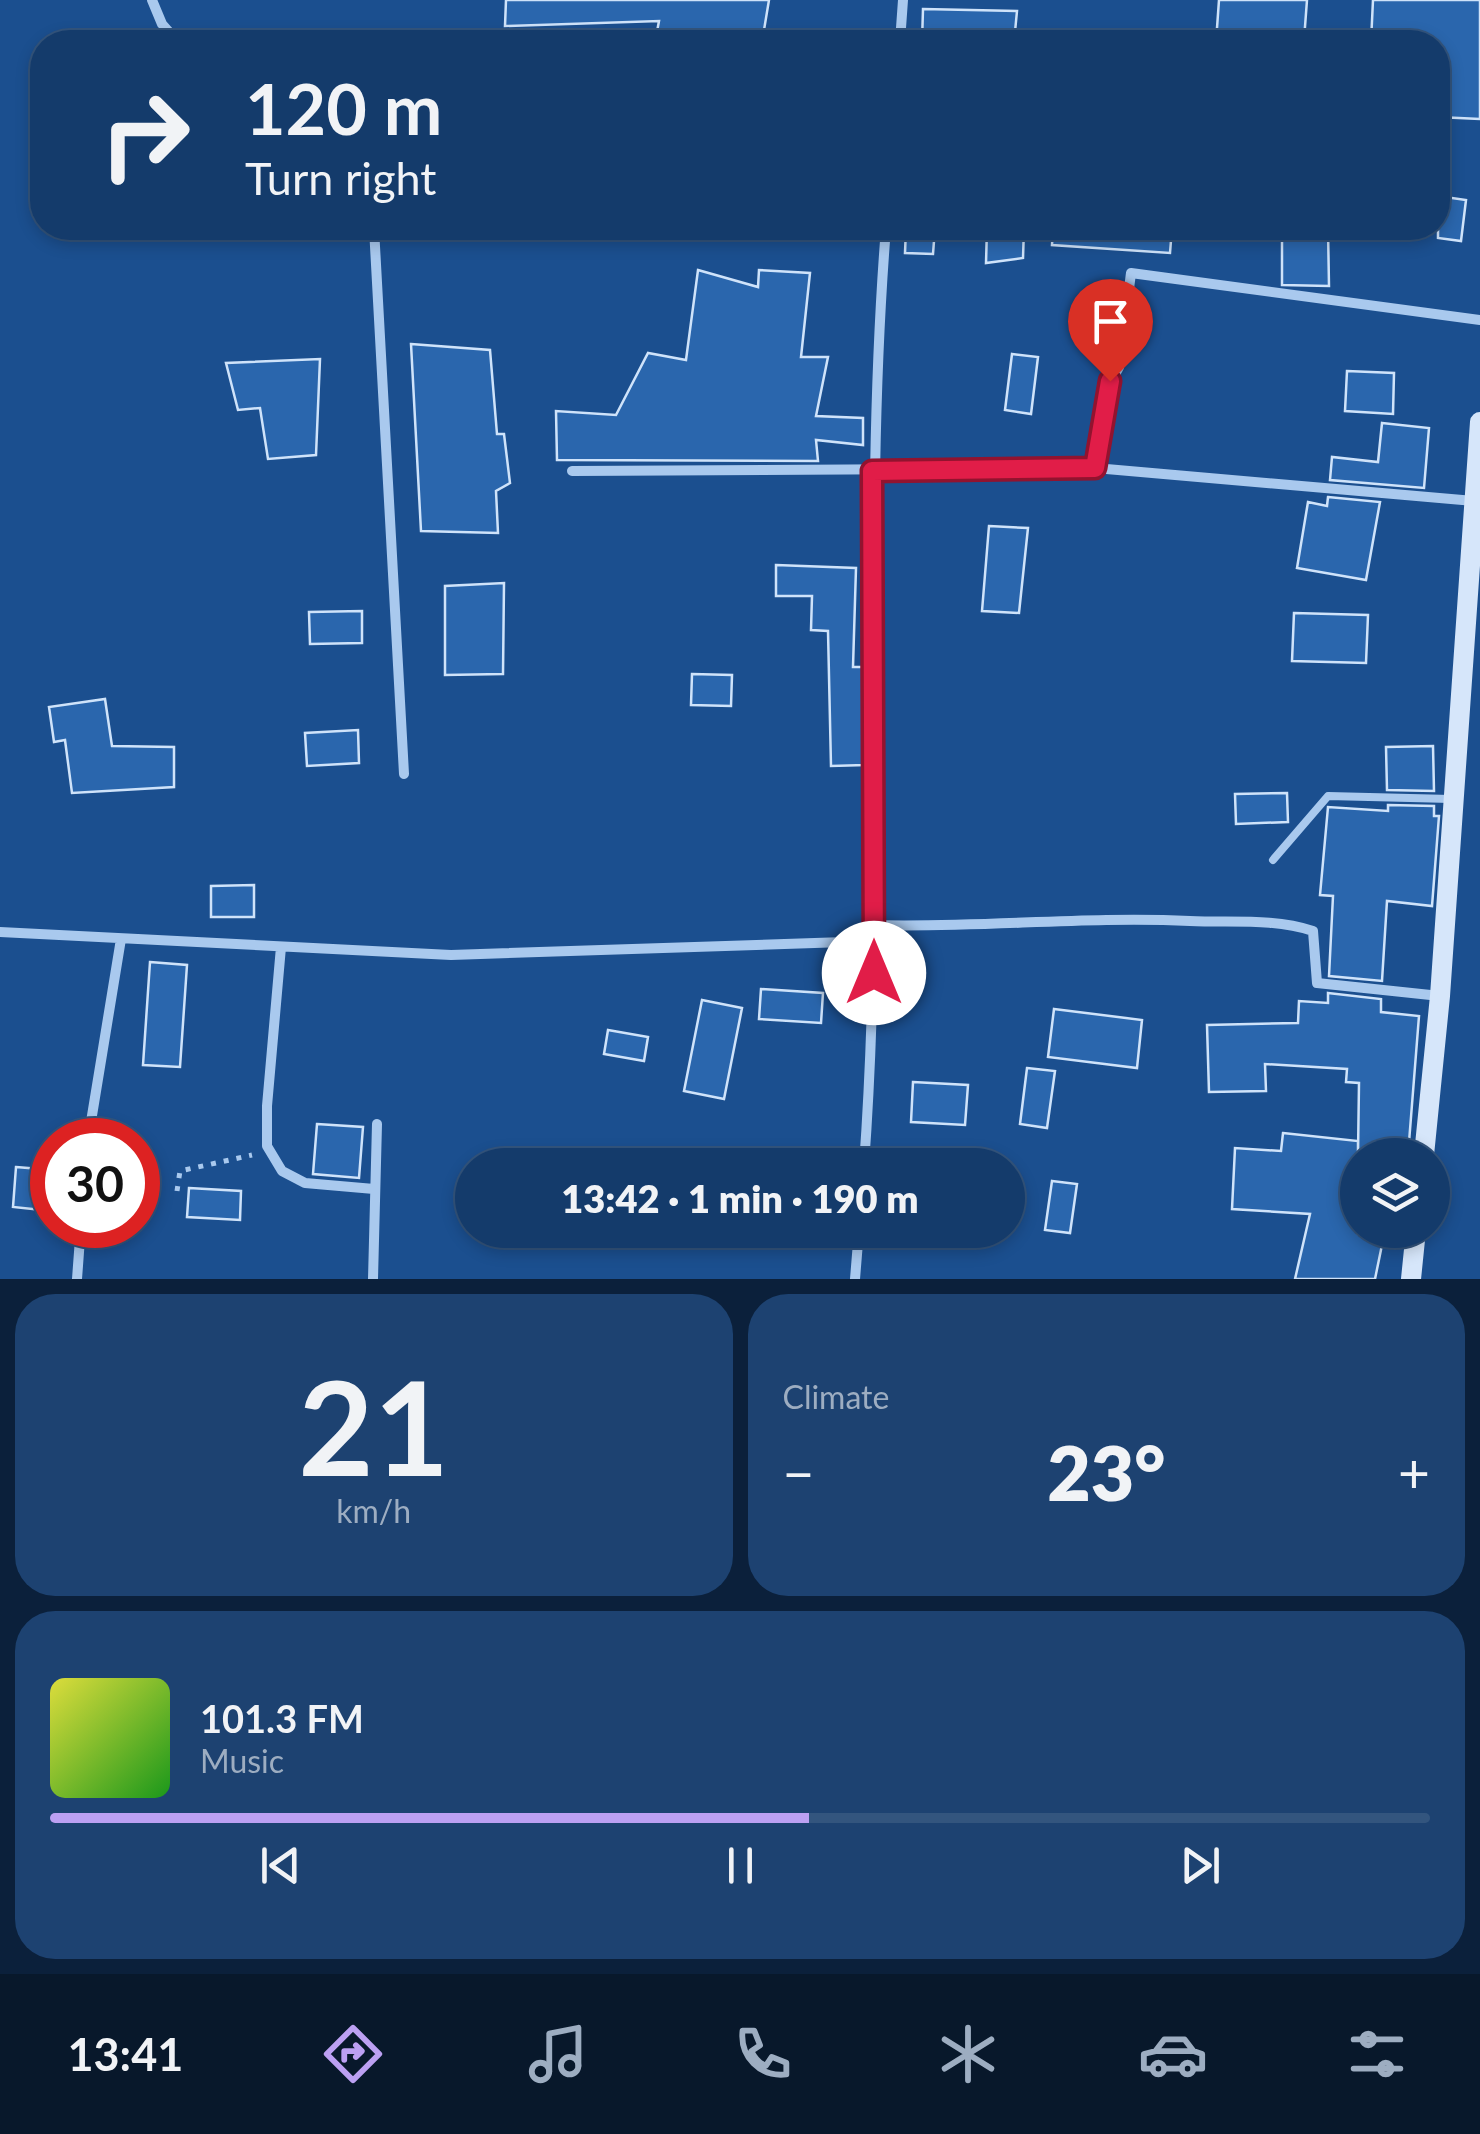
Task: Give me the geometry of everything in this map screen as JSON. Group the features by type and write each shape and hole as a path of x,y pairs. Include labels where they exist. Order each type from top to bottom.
{"street":[{"path":"152,0 167,30"},
{"path":"901,30 903,0"},
{"path":"375,240 404,774"},
{"path":"865,1148 874,942 872,471 885,240"},
{"path":"1095,468 1108,387 1118,367 1131,273 1480,320"},
{"path":"1426,1138 1440,996 1480,422"},
{"path":"572,470 1095,468 1474,501"},
{"path":"874,925 969,927 1101,916 1272,922 1313,931 1317,983 1440,996"},
{"path":"0,932 451,955 874,942"},
{"path":"92,1118 121,938"},
{"path":"280,946 266,1106 268,1146 282,1170 305,1183 374,1189"},
{"path":"373,1279 377,1124"},
{"path":"78,1279 80,1248"},
{"path":"855,1279 858,1248"},
{"path":"1411,1279 1414,1248"}],"lane":[{"path":"1273,860 1328,796 1452,799"}],"path":[{"path":"177,1191 180,1171 238,1159 268,1146"}],"building":[{"path":"506,0 769,0 764,30 657,30 659,21 505,26"},
{"path":"1219,0 1307,0 1305,30 1217,30"},
{"path":"1373,0 1480,0 1480,119 1450,118 1450,30 1372,30"},
{"path":"923,9 1017,11 1015,30 922,30"},
{"path":"1450,198 1466,200 1461,241 1450,240"},
{"path":"906,240 934,240 933,254 905,253"},
{"path":"987,240 1024,240 1023,258 986,263"},
{"path":"1052,240 1171,240 1170,253 1052,245"},
{"path":"1282,240 1328,240 1329,286 1282,285"},
{"path":"698,270 758,287 759,270 810,273 801,357 828,357 816,416 863,418 863,445 816,440 818,461 557,460 556,411 616,415 648,353 686,360"},
{"path":"411,344 490,350 497,434 504,434 510,483 496,491 498,533 421,531"},
{"path":"1012,354 1038,357 1031,414 1005,410"},
{"path":"320,359 316,455 268,459 260,408 238,410 226,363"},
{"path":"1347,371 1394,373 1393,414 1345,411"},
{"path":"1382,423 1429,428 1424,488 1330,480 1332,457 1378,462"},
{"path":"1328,497 1380,502 1366,580 1297,568 1308,502 1327,506"},
{"path":"989,526 1028,528 1019,613 982,611"},
{"path":"776,565 856,568 853,667 863,667 865,765 831,766 828,631 811,630 812,596 776,596"},
{"path":"504,583 503,674 445,675 445,586"},
{"path":"362,611 362,643 310,644 309,612"},
{"path":"1294,613 1368,615 1366,663 1292,661"},
{"path":"692,674 732,675 731,706 691,705"},
{"path":"105,699 112,746 174,747 174,787 72,793 65,740 54,742 49,707"},
{"path":"358,730 359,763 307,766 305,733"},
{"path":"1433,746 1434,791 1387,790 1386,747"},
{"path":"1287,793 1288,822 1236,824 1235,794"},
{"path":"1388,805 1434,806 1434,816 1439,816 1432,906 1387,901 1382,981 1329,976 1333,896 1320,895 1328,807 1388,811"},
{"path":"254,885 254,917 211,917 211,886"},
{"path":"150,962 187,965 180,1067 143,1065"},
{"path":"761,989 823,993 821,1023 759,1019"},
{"path":"1328,993 1381,999 1381,1012 1419,1016 1409,1138 1358,1138 1359,1083 1346,1082 1347,1069 1265,1064 1266,1091 1209,1092 1207,1025 1298,1023 1299,1001 1328,1003"},
{"path":"702,1000 742,1008 724,1099 684,1091"},
{"path":"1054,1009 1142,1020 1137,1068 1048,1057"},
{"path":"608,1030 648,1037 644,1061 604,1054"},
{"path":"1027,1068 1055,1071 1047,1128 1020,1124"},
{"path":"913,1082 968,1085 965,1125 911,1122"},
{"path":"317,1124 363,1127 359,1178 313,1174"},
{"path":"1283,1133 1340,1139 1340,1248 1381,1248 1375,1279 1295,1279 1310,1214 1232,1209 1235,1148 1281,1151"},
{"path":"16,1167 30,1168 30,1209 13,1207"},
{"path":"1052,1181 1077,1184 1070,1233 1045,1230"},
{"path":"189,1188 241,1191 240,1220 187,1217"}],"route":[{"path":"874,973 872,471 1095,468 1110,381"}]}
